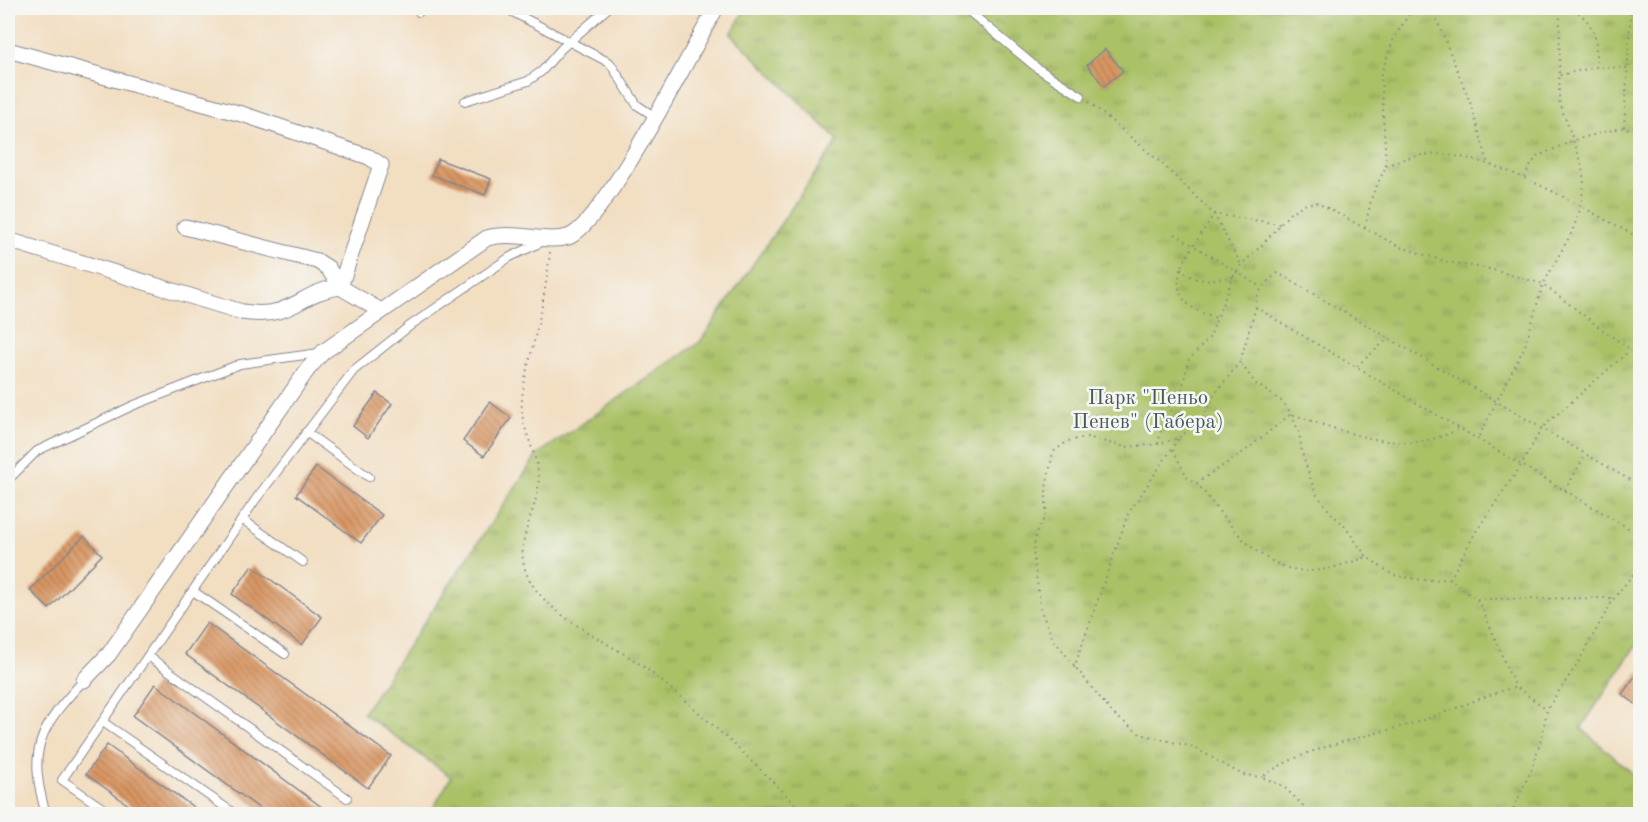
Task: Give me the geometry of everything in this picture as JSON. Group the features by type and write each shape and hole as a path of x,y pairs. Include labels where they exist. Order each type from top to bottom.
{"street":[{"path":"84,680 109,654 308,369 323,352 487,238 502,234 567,237 589,221 615,184 716,8"},
{"path":"8,50 245,115 377,161 381,165 379,174 340,286"},
{"path":"185,227 317,261 328,268 340,286 381,311"},
{"path":"8,240 155,286 260,315 279,313 318,293 340,286"}],"lane":[{"path":"505,8 610,63 638,105 654,116"},
{"path":"465,101 528,81 542,71 569,41 608,8"},
{"path":"965,8 1037,68 1081,96"},
{"path":"111,814 62,780 242,519 306,432 354,370 377,350 510,257 552,238"},
{"path":"8,480 37,451 132,406 240,364 323,352"},
{"path":"306,432 369,477"},
{"path":"242,519 303,562"},
{"path":"193,591 285,654"},
{"path":"148,656 347,798"},
{"path":"46,814 36,773 38,749 55,712 84,680"},
{"path":"103,722 235,814"}],"path":[{"path":"1365,228 1372,196 1386,166 1381,74 1394,38 1413,8"},
{"path":"1432,8 1456,63 1489,166"},
{"path":"1478,437 1526,346 1543,284 1572,232 1581,207 1584,181 1574,140 1565,123 1559,102 1560,8"},
{"path":"1574,8 1592,25 1596,42 1596,67"},
{"path":"1624,127 1631,8"},
{"path":"1560,75 1573,70 1596,67 1628,68"},
{"path":"1081,96 1160,162 1214,214 1240,265"},
{"path":"1524,177 1536,157 1574,140 1624,127 1641,132"},
{"path":"1386,166 1417,156 1443,155 1489,166 1524,177 1641,238"},
{"path":"1158,444 1163,424 1181,395 1188,361 1210,337 1233,277 1240,265 1263,244 1291,212 1303,205 1316,202 1400,247 1426,256 1490,268 1543,284 1630,350 1641,353"},
{"path":"1214,214 1280,224"},
{"path":"1214,214 1181,268 1177,284 1179,295 1196,312 1217,318"},
{"path":"1175,234 1261,287"},
{"path":"552,238 545,297 523,390 522,414 537,463 538,487 522,540 525,570 532,585 548,603 646,669 743,751 805,814"},
{"path":"1181,268 1187,276 1196,280 1233,277"},
{"path":"1074,668 1128,514 1179,438 1203,417 1216,392 1240,362 1256,307 1256,298 1261,287 1278,273 1641,486"},
{"path":"1256,307 1641,535"},
{"path":"1357,366 1389,338"},
{"path":"1450,579 1474,533 1522,464 1542,428 1630,350"},
{"path":"1240,362 1255,383 1284,404 1291,414 1299,432 1302,453 1315,492 1330,512 1343,524 1366,557 1393,574 1423,579 1450,579 1476,599 1488,618 1495,642 1516,687 1547,709"},
{"path":"1291,414 1357,435 1397,441 1431,440 1462,428"},
{"path":"1197,483 1245,452 1291,414"},
{"path":"1179,438 1158,444 1125,447 1087,437 1068,441 1053,452 1046,488 1046,514 1036,534 1034,553 1036,581 1045,621 1053,639 1074,668 1113,714 1140,734 1193,747 1243,775 1262,777 1283,786 1312,814"},
{"path":"1173,450 1188,479 1197,483 1257,553 1281,564 1307,571 1334,567 1366,557"},
{"path":"1565,490 1586,454"},
{"path":"1511,814 1538,748 1547,709 1576,666 1614,598 1641,566"},
{"path":"1476,599 1614,598"},
{"path":"1262,777 1293,759 1430,718 1483,696 1516,687"}],"green space":[{"name":"Парк \"Пеньо Пенев\" (Габера)","path":"746,8 1640,8 1640,639 1581,728 1640,780 1640,814 430,814 451,777 363,713 537,455 700,342 838,140 731,34"}],"building":[{"path":"1105,49 1123,71 1104,86 1087,65"},
{"path":"438,159 491,179 485,195 432,175"},
{"path":"377,393 392,404 368,438 353,426"},
{"path":"490,402 511,418 484,456 463,441"},
{"path":"316,467 382,515 361,543 296,495"},
{"path":"84,536 102,555 49,609 30,590"},
{"path":"252,566 322,617 302,645 232,594"},
{"path":"207,623 391,756 368,788 185,654"},
{"path":"1641,668 1641,708 1622,694"},
{"path":"155,684 331,814 267,814 133,716"},
{"path":"107,745 203,814 141,814 86,774"}]}
